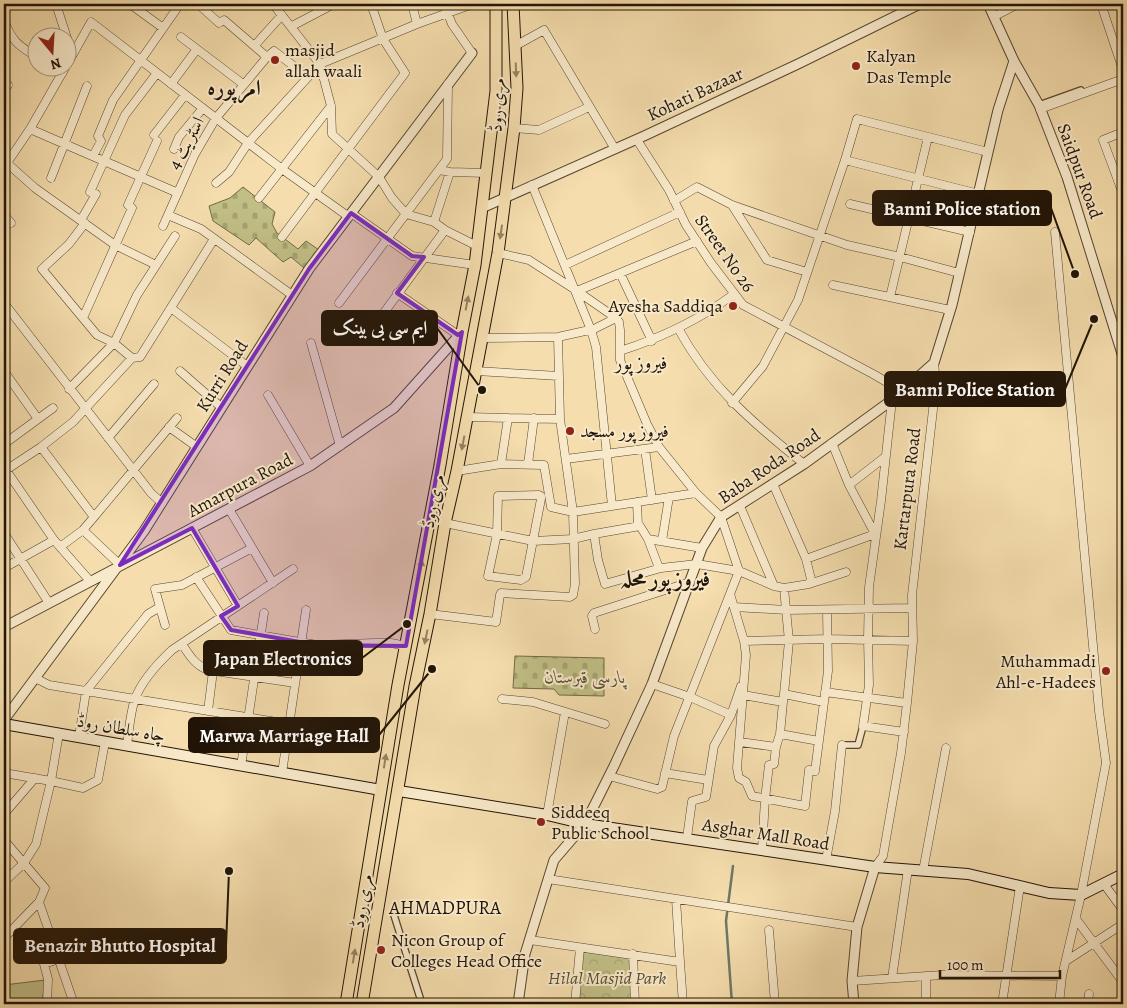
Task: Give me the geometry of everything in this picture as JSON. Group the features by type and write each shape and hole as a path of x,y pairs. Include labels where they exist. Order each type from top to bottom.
{"main road":[{"name":"مری روڈ","path":"346,1004 406,646 440,465 460,334 475,265 496,90 496,4"},
{"name":"مری روڈ","path":"362,1004 415,686 498,253 514,128 517,88 513,4"},
{"name":"چاہ سلطان روڈ","path":"4,724 381,790"},
{"name":"Asghar Mall Road","path":"399,791 547,815 585,824 826,860 875,867 968,874 1049,893 1081,895 1123,874"}],"street":[{"path":"56,4 64,28"},
{"path":"130,4 163,28"},
{"path":"93,156 100,141 98,136 113,100 180,4"},
{"path":"198,4 219,23 224,20 267,56 274,51 308,77"},
{"path":"273,4 320,64 331,106 332,134 379,177 392,198 406,214 434,222 445,230 477,246"},
{"path":"292,26 334,4"},
{"path":"282,237 405,73 383,39 371,4"},
{"path":"412,4 417,24"},
{"path":"444,4 452,24 472,53"},
{"path":"216,184 229,172 248,143 320,64 417,24 473,4"},
{"name":"Kohati Bazaar","path":"482,208 637,140 920,4"},
{"name":"Saidpur Road","path":"988,4 1014,61 1040,107 1067,177 1123,357"},
{"path":"995,16 1018,4"},
{"path":"1040,107 1121,77 1097,4"},
{"path":"1101,4 1123,70"},
{"path":"256,45 282,15"},
{"path":"4,19 18,45 28,52"},
{"path":"78,45 91,22 282,169 388,238 412,256 475,265"},
{"path":"515,46 544,30 616,149"},
{"path":"181,37 242,84"},
{"path":"171,84 197,49"},
{"name":"Kurri Road","path":"4,720 120,565 162,503 309,269 472,53"},
{"name":"اسٹریٹ 4","path":"162,226 195,154 216,118 242,84 267,56"},
{"name":"Kartarpura Road","path":"875,867 883,856 904,732 913,641 912,608 920,518 936,383 934,362 950,310 970,232 998,110 1014,61"},
{"path":"132,358 114,343 97,335 42,269 69,244 83,222 96,194 90,192 125,115 157,74"},
{"path":"59,78 30,129 6,163 35,188 115,245 156,265"},
{"path":"1040,107 1123,81"},
{"path":"339,303 447,159 448,84"},
{"path":"51,178 87,86"},
{"path":"83,318 132,208 128,205 155,138 185,95"},
{"path":"259,198 331,106"},
{"path":"514,128 539,130 589,107"},
{"path":"174,149 179,137 203,108"},
{"path":"732,403 763,366 798,300 857,119 988,152"},
{"path":"30,129 178,192"},
{"path":"1123,132 1103,140 1123,194"},
{"path":"890,297 928,137"},
{"name":"Street No 26","path":"637,140 696,240 743,305 902,391"},
{"path":"845,160 979,194"},
{"path":"438,170 487,173"},
{"path":"434,222 450,172"},
{"path":"532,185 576,290 596,347 612,506"},
{"path":"674,201 697,187 732,205 847,245 959,273"},
{"path":"850,204 970,232"},
{"path":"732,205 767,260 806,272"},
{"path":"565,265 680,212"},
{"path":"4,215 11,223"},
{"path":"168,215 201,229 292,295"},
{"path":"363,341 445,230"},
{"path":"1055,232 1099,711 1106,763 1081,895 1062,976 1059,1004"},
{"path":"69,389 114,343 137,295 175,236"},
{"path":"90,581 57,544 5,469 41,447 73,422 132,358 140,357 214,239"},
{"path":"576,290 696,240"},
{"path":"498,253 529,260 616,318 619,322 620,330 620,360 646,424 659,447 696,493 721,517 740,572 674,736 660,789 609,776"},
{"path":"620,273 652,341"},
{"path":"833,285 950,310"},
{"path":"397,294 460,334"},
{"path":"620,352 652,341 678,328 714,309 734,294"},
{"path":"4,303 151,493 162,503"},
{"path":"171,308 247,366"},
{"path":"482,338 558,337 591,330 616,318"},
{"path":"678,328 698,361 732,403 760,429 804,464"},
{"name":"Amarpura Road","path":"4,626 310,466 394,408 460,334"},
{"path":"430,614 496,622 501,593 571,596 575,584 573,512 560,419 558,337"},
{"path":"311,342 340,446"},
{"name":"Baba Roda Road","path":"518,1004 525,954 554,860 585,824 609,776 652,684 702,548 721,517 804,464 892,400 934,362"},
{"path":"4,371 38,419"},
{"path":"180,371 221,407"},
{"path":"476,371 559,376"},
{"path":"108,438 154,384"},
{"path":"268,395 310,466"},
{"path":"826,860 835,811 842,745 858,745 869,685 869,586 892,400"},
{"path":"4,444 53,408"},
{"path":"468,417 560,419"},
{"path":"4,568 20,559 57,544 82,530 177,418"},
{"path":"501,464 508,418"},
{"path":"528,464 534,418"},
{"path":"169,427 197,447"},
{"path":"832,443 849,485 875,534"},
{"path":"41,447 94,517"},
{"path":"566,459 659,447"},
{"path":"645,449 652,500"},
{"path":"849,485 885,457"},
{"path":"457,471 501,464 544,465 551,507 573,512 696,493"},
{"path":"773,484 806,559 811,579 809,584"},
{"path":"498,496 541,496 524,580 488,576 497,534 498,496"},
{"path":"662,541 669,497"},
{"path":"637,502 638,526 640,526 648,539 659,568"},
{"path":"740,506 774,586"},
{"path":"229,509 273,583"},
{"path":"445,523 533,541 573,539 638,526"},
{"path":"192,528 238,606"},
{"path":"82,530 120,565"},
{"path":"4,533 49,603"},
{"path":"594,534 598,560 606,584 659,568 697,564 740,572 774,586 784,588 809,584 846,572"},
{"path":"806,559 875,534"},
{"path":"648,539 702,548"},
{"path":"165,625 155,589 182,585 252,548"},
{"path":"127,745 135,699 155,667 172,650 293,569"},
{"path":"196,577 231,630 317,646 391,643 406,646"},
{"path":"594,629 592,616 594,613 690,582"},
{"path":"762,850 769,765 774,764 780,734 789,640 784,588"},
{"path":"730,594 744,641 746,655 737,768 739,778 746,782 752,796 805,806 809,770 815,771 828,671 827,610"},
{"path":"79,737 86,691 148,614 160,607"},
{"path":"734,607 786,610 912,608"},
{"path":"282,773 306,610"},
{"path":"241,766 264,613"},
{"path":"744,641 828,639 913,641"},
{"path":"182,644 193,661 200,667 213,671 295,683"},
{"path":"208,711 213,671"},
{"path":"687,838 692,801 706,797 714,746 730,715 745,675"},
{"path":"35,678 49,686 289,724"},
{"path":"652,684 690,697 730,715"},
{"path":"825,692 907,704"},
{"path":"743,695 824,702"},
{"path":"502,699 533,702 605,724"},
{"path":"547,815 565,712"},
{"path":"863,726 904,732"},
{"path":"4,882 24,863 36,844 52,781 58,733"},
{"path":"780,734 819,741"},
{"path":"4,772 83,788 98,780 105,742"},
{"path":"740,742 776,748"},
{"path":"923,871 946,748"},
{"path":"665,773 708,780"},
{"path":"4,814 35,778"},
{"path":"4,840 45,888 39,902 4,938"},
{"path":"854,1004 852,981 857,927 875,867"},
{"path":"892,978 908,869"},
{"path":"548,879 857,927"},
{"path":"1104,884 1123,910"},
{"path":"1002,1004 1020,886"},
{"path":"676,899 683,1004"},
{"path":"39,902 74,1004"},
{"path":"393,912 422,1004"},
{"path":"1076,918 1122,976"},
{"path":"1066,961 1123,924"},
{"path":"769,930 775,1004"},
{"path":"530,940 680,962"},
{"path":"575,1004 580,948"},
{"path":"633,954 635,1004"},
{"path":"47,1004 48,978 44,964 59,959"},
{"path":"852,981 926,976 1062,976"},
{"path":"926,976 926,1004"},
{"path":"1088,1004 1089,994"}],"highlighted area":[{"path":"351,213 412,256 424,257 397,293 458,335 462,332 406,646 317,645 231,630 221,616 238,606 192,528 120,565 309,269"}],"green space":[{"path":"243,187 275,212 272,224 277,233 298,249 306,241 319,250 304,268 291,257 283,262 256,238 249,245 213,221 209,206 230,198"},
{"name":"پارسی قبرستان","path":"515,656 604,658 604,696 559,695 554,689 513,688"},
{"name":"Hilal Masjid Park","path":"580,948 633,954 635,1004 575,1004"},
{"path":"45,980 42,1004 4,1004 4,985"}],"waterway":[{"path":"732,1004 726,921 733,866"}],"place":[{"name":"masjid allah waali","path":"275,60"},
{"name":"Kalyan Das Temple","path":"856,66"},
{"name":"Banni Police station","path":"1075,274"},
{"name":"Ayesha Saddiqa","path":"733,306"},
{"name":"Banni Police Station","path":"1094,319"},
{"name":"ایم سی بی بینک","path":"482,390"},
{"name":"فیروز پور مسجد","path":"570,431"},
{"name":"Japan Electronics","path":"407,624"},
{"name":"Marwa Marriage Hall","path":"432,669"},
{"name":"Muhammadi Ahl-e-Hadees","path":"1106,671"},
{"name":"Siddeeq Public School","path":"541,822"},
{"name":"Benazir Bhutto Hospital","path":"229,871"},
{"name":"Nicon Group of Colleges Head Office","path":"381,950"}],"district":[{"name":"امرپورہ","path":"234,87"},
{"name":"فیروز پور","path":"641,362"},
{"name":"فیروز پور محلہ","path":"665,578"},
{"name":"AHMADPURA","path":"445,907"}]}
